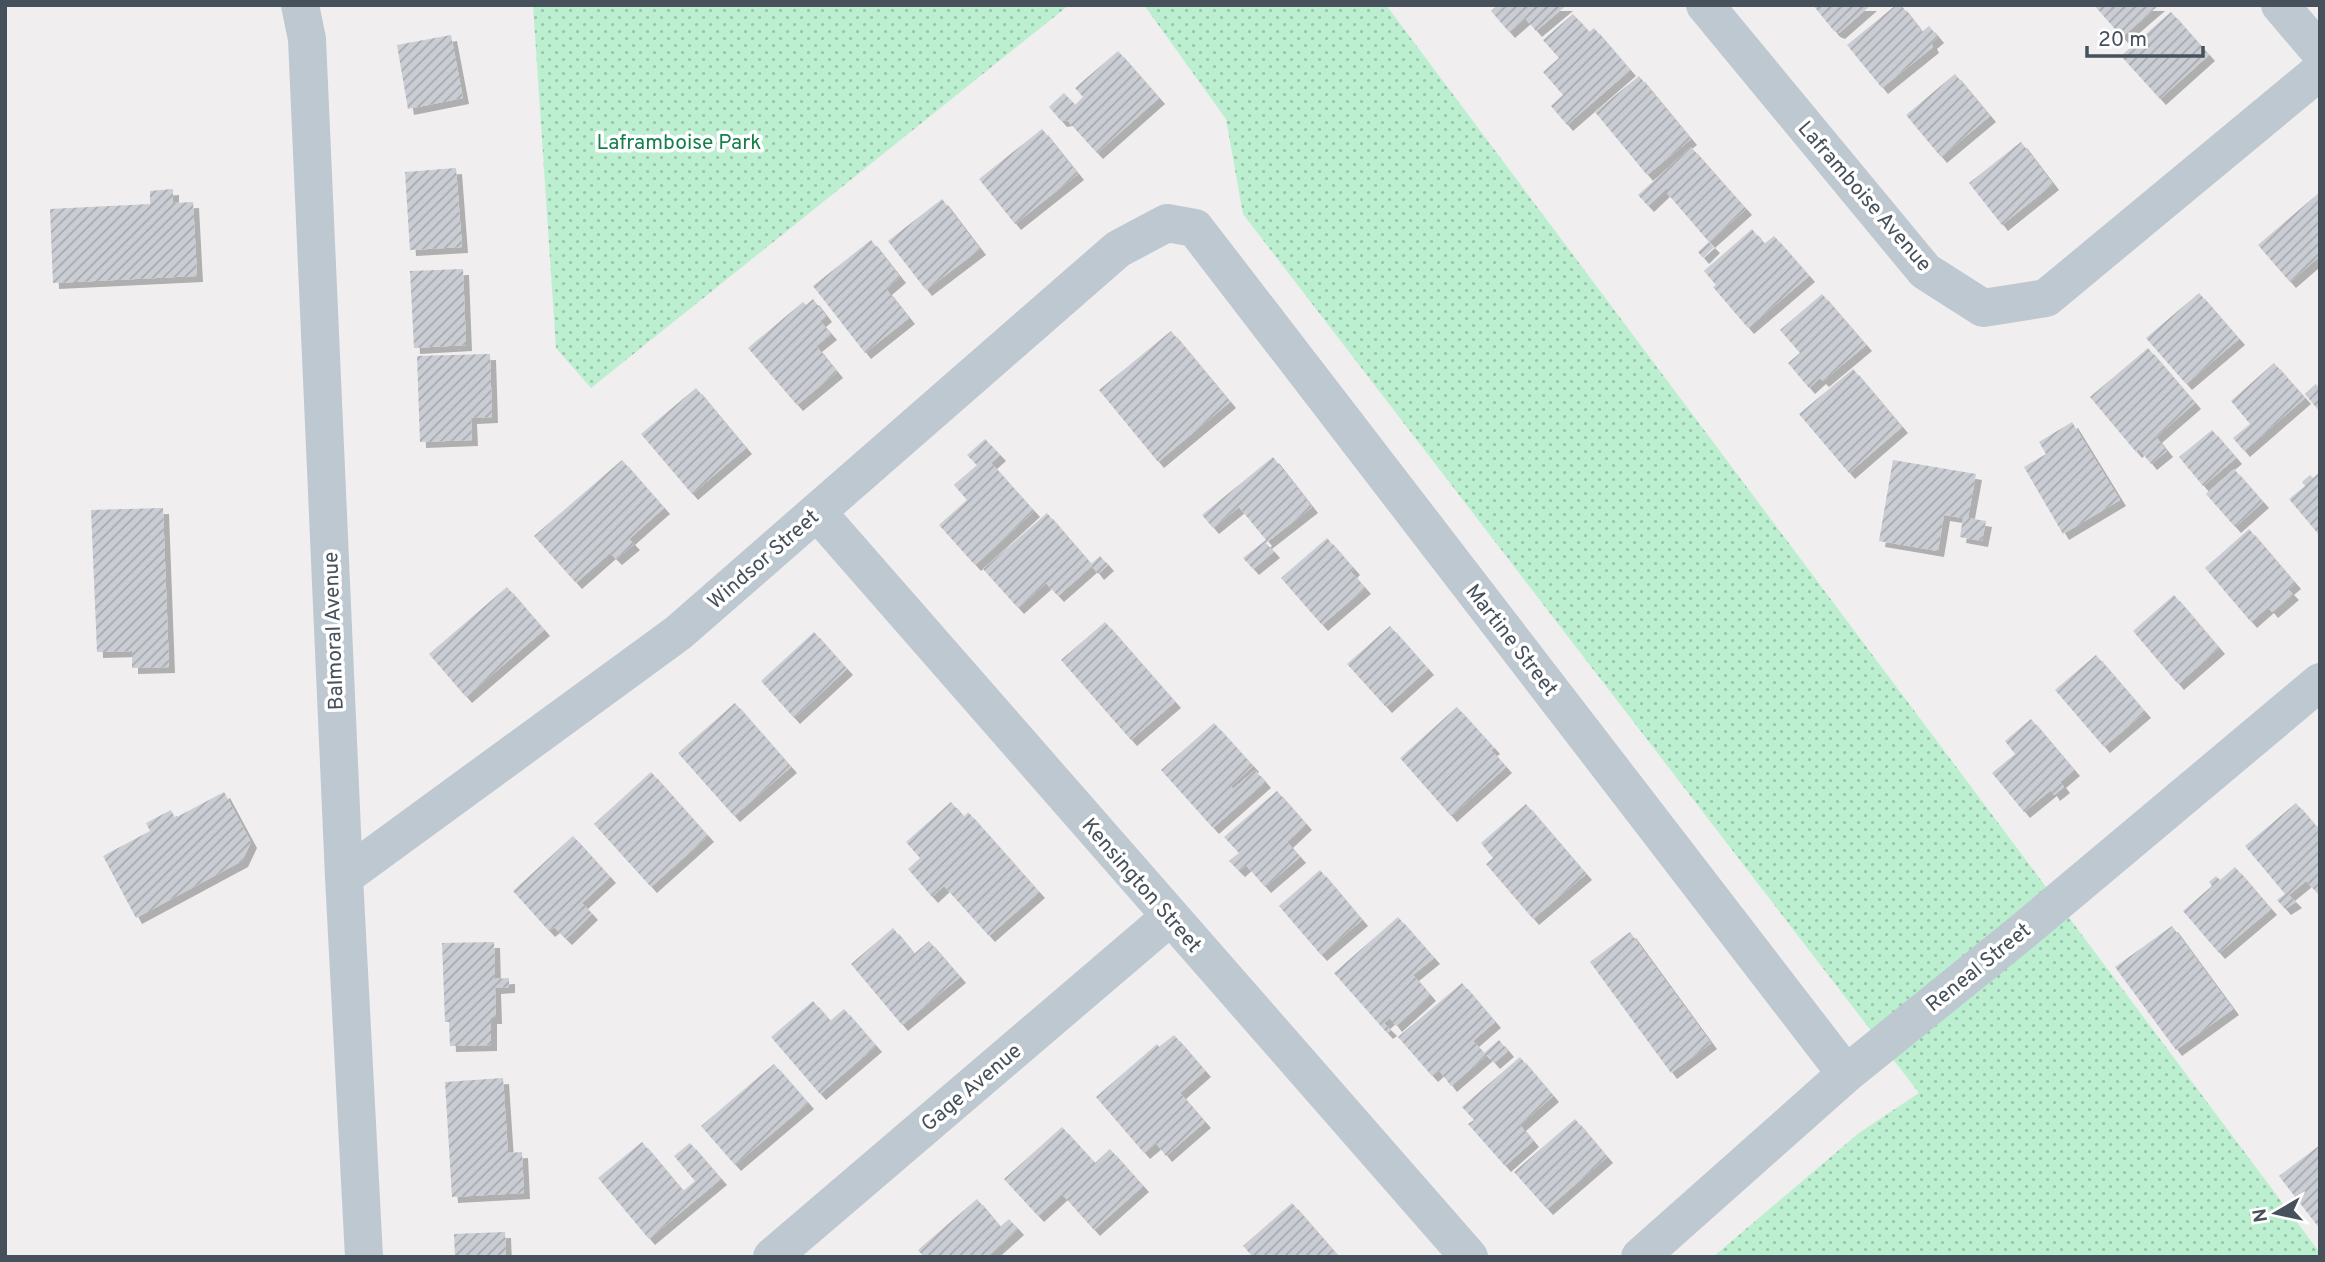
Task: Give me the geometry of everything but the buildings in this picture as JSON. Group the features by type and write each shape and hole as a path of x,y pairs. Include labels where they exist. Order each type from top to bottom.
{"street":[{"name":"Balmoral Avenue","path":"300,5 307,39 344,877 364,1257"},
{"name":"Laframboise Avenue","path":"1705,5 1925,271 1983,308 2046,298 2320,71"},
{"path":"2280,5 2320,52"},
{"name":"Windsor Street","path":"344,877 678,633 1118,249 1167,223"},
{"name":"Martine Street","path":"1167,223 1195,228 1846,1074"},
{"name":"Kensington Street","path":"817,512 1469,1257"},
{"name":"Reneal Street","path":"1640,1257 1846,1074 2022,932 2320,682"},
{"name":"Gage Avenue","path":"772,1257 1170,917"}],"green space":[{"name":"Laframboise Park","path":"533,5 1069,5 591,388 556,348"},
{"path":"1144,5 1386,5 2320,1253 2320,1257 1713,1257 1859,1133 1919,1093 1243,214 1226,119"}]}
